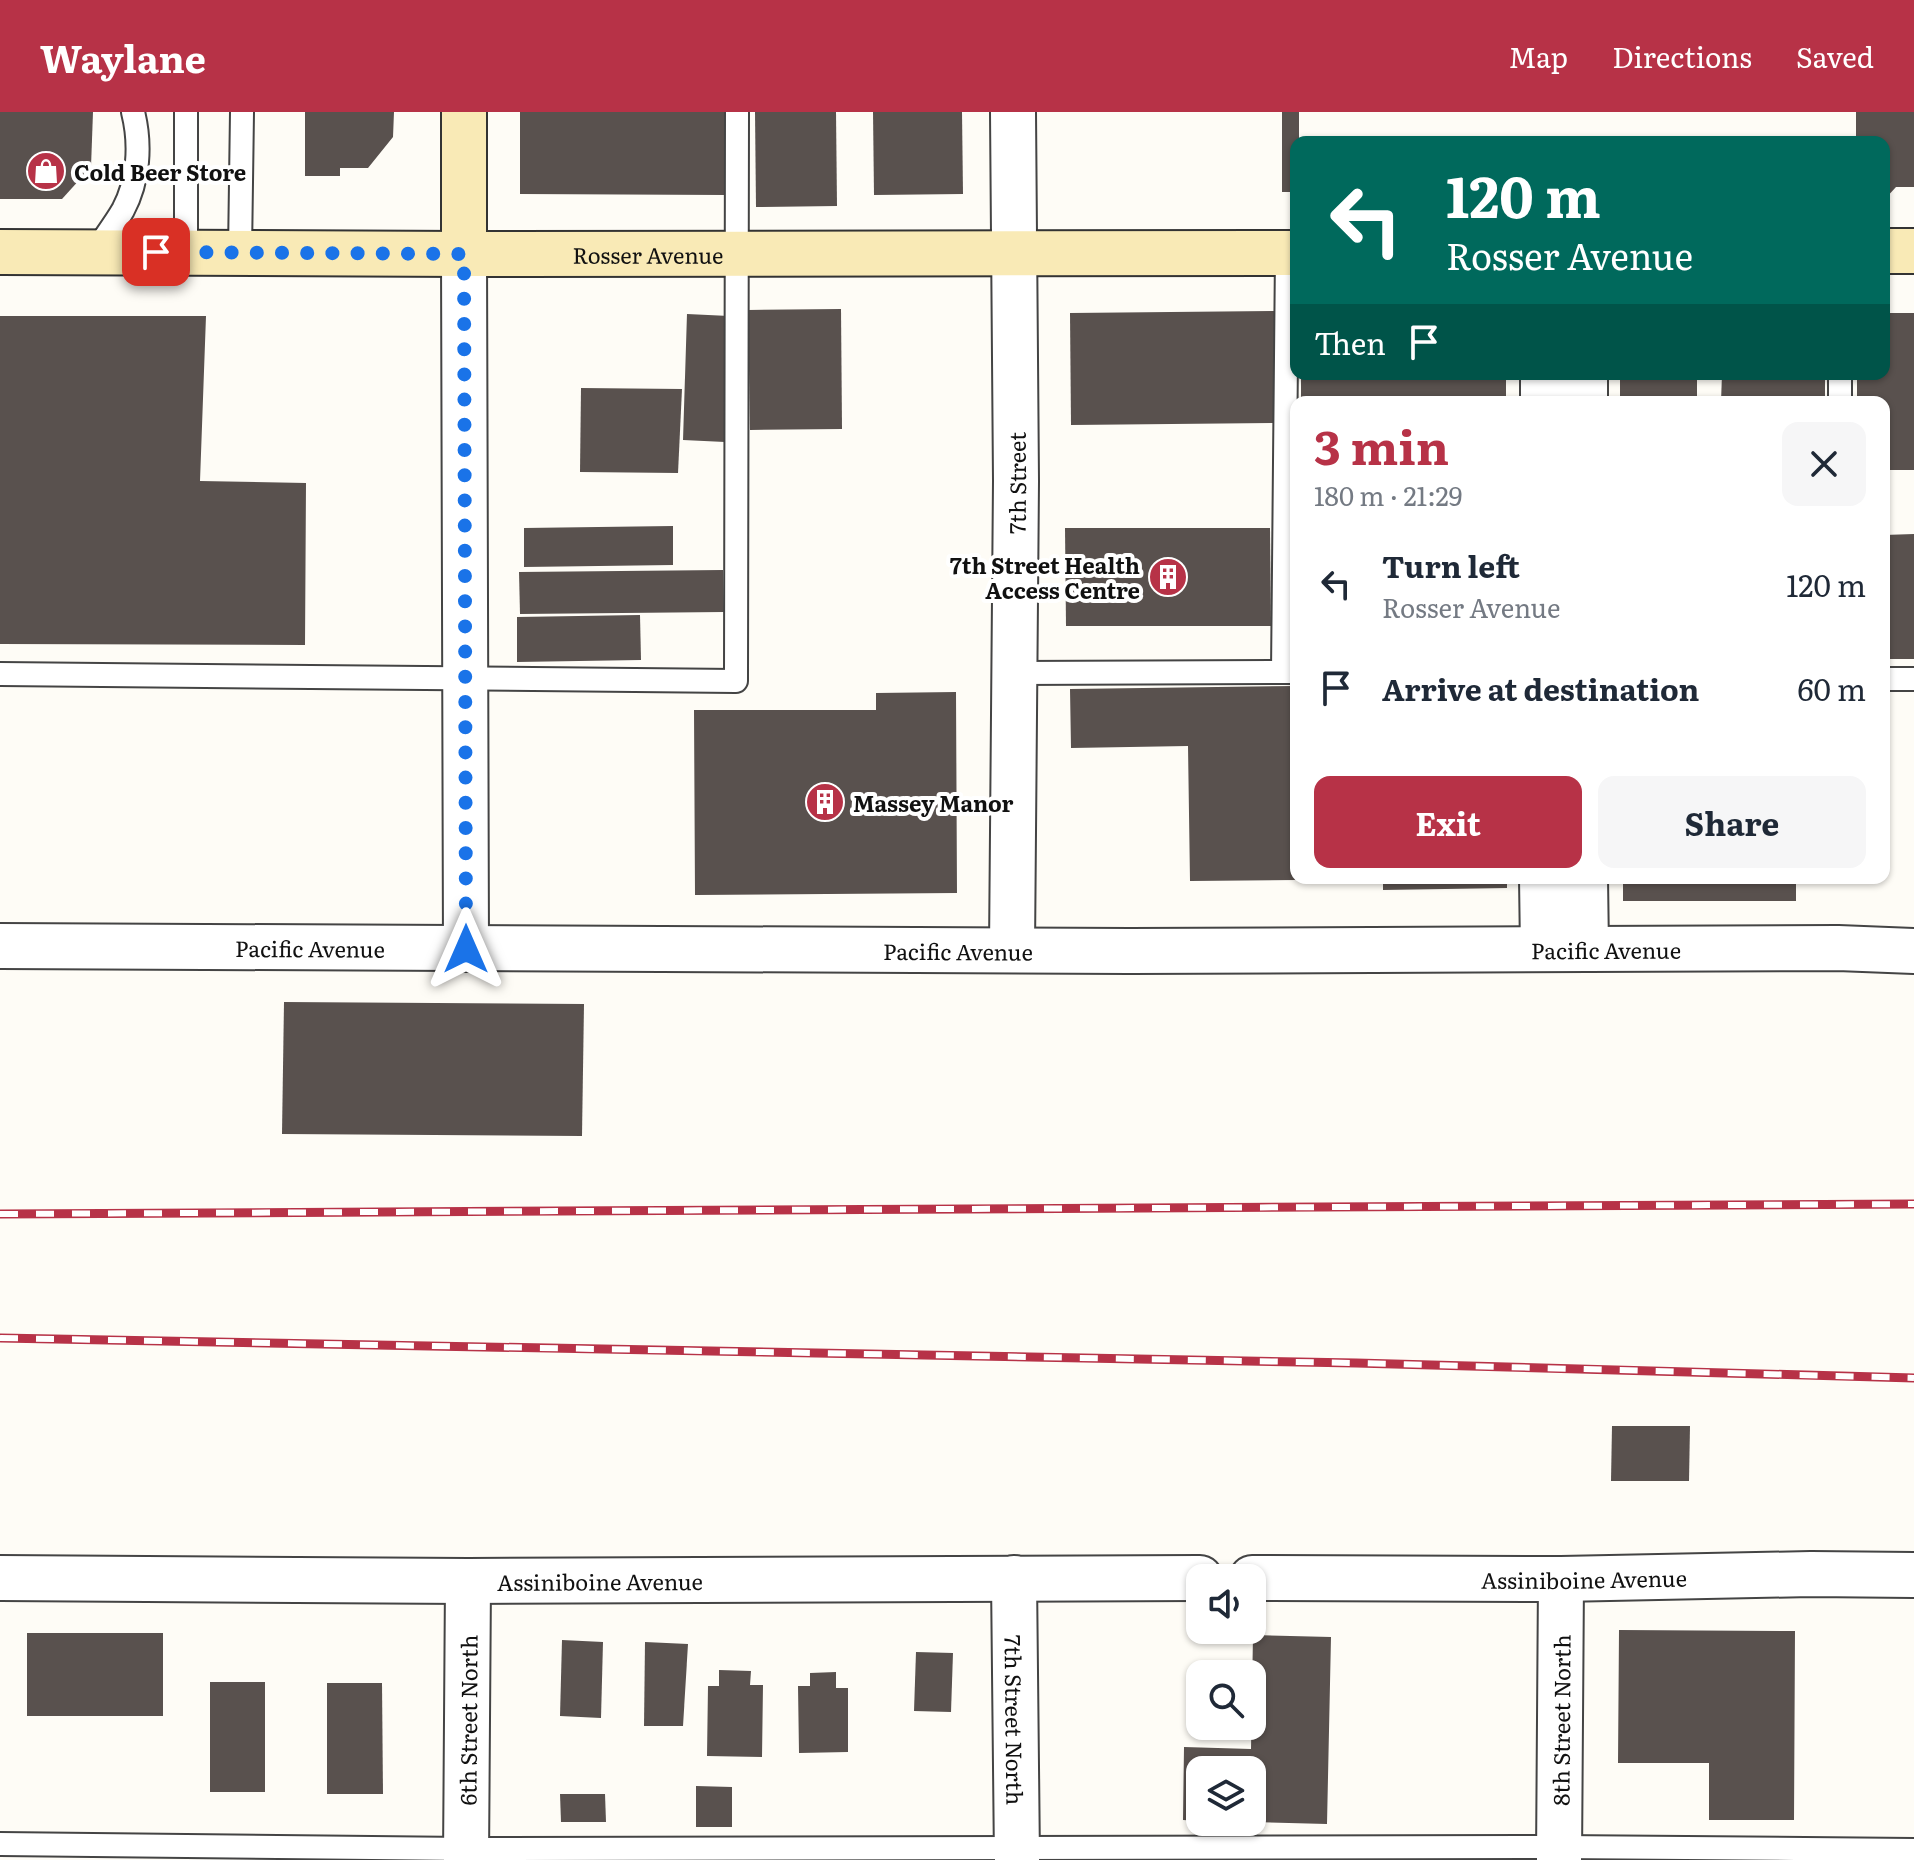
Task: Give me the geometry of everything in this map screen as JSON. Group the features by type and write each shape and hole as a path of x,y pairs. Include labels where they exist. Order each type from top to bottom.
{"street":[{"path":"464,112 466,949"},
{"name":"7th Street","path":"1012,949 1016,481 1013,112"},
{"path":"1890,251 1914,251"},
{"name":"Rosser Avenue","path":"0,252 1290,253"},
{"path":"1544,884 1564,949"},
{"path":"1564,949 1583,884"},
{"name":"Pacific Avenue","path":"0,946 466,949 1838,948 1914,951"},
{"name":"Assiniboine Avenue","path":"1266,1578 1914,1575"},
{"name":"Assiniboine Avenue","path":"0,1578 468,1581 1186,1578"},
{"name":"7th Street North","path":"1014,1578 1017,1854"},
{"name":"8th Street North","path":"1559,1853 1561,1579"},
{"name":"6th Street North","path":"466,1854 468,1581"}],"lane":[{"path":"95,252 124,208 134,178 137,161 133,112"},
{"path":"186,112 186,252"},
{"path":"240,252 242,112"},
{"path":"0,674 736,681 737,112"},
{"path":"1014,673 1290,672"},
{"path":"1890,679 1914,679"},
{"path":"0,1844 188,1853 466,1854 1847,1855 1914,1850"}],"building":[{"path":"0,112 93,112 91,167 62,199 0,199"},
{"path":"305,112 394,112 393,137 368,168 340,168 340,176 305,176"},
{"path":"520,112 725,112 725,195 520,194"},
{"path":"755,112 836,112 837,206 756,207"},
{"path":"873,112 962,112 963,194 874,195"},
{"path":"1282,112 1299,112 1299,136 1290,136 1290,192 1282,192"},
{"path":"1856,112 1914,112 1914,187 1896,187 1890,194 1890,136 1856,136"},
{"path":"841,309 842,429 750,430 748,310"},
{"path":"1274,311 1276,423 1071,425 1070,313"},
{"path":"1890,313 1914,313 1914,470 1890,470 1890,396 1857,396 1857,380 1890,380"},
{"path":"687,314 729,316 725,442 683,440"},
{"path":"0,316 206,316 200,481 306,483 305,645 0,644"},
{"path":"1301,380 1506,380 1506,396 1301,396"},
{"path":"1620,380 1697,380 1697,396 1620,396"},
{"path":"1722,380 1825,380 1825,396 1721,396"},
{"path":"581,388 682,389 678,473 580,472"},
{"path":"673,526 673,565 524,567 524,528"},
{"name":"7th Street Health Access Centre","path":"1065,528 1270,528 1271,626 1066,626"},
{"path":"1914,534 1914,659 1890,659 1890,535"},
{"path":"723,570 724,612 520,614 519,572"},
{"path":"640,615 641,660 517,662 517,617"},
{"path":"1290,686 1290,880 1190,881 1188,746 1071,748 1070,689"},
{"name":"Massey Manor","path":"956,692 957,893 695,895 694,710 876,710 876,693"},
{"path":"1383,884 1507,884 1507,888 1383,890"},
{"path":"1623,884 1796,884 1796,901 1623,901"},
{"path":"284,1002 584,1004 582,1136 282,1134"},
{"path":"1612,1426 1690,1426 1689,1481 1611,1481"},
{"path":"1619,1630 1795,1631 1794,1820 1709,1820 1709,1763 1618,1763"},
{"path":"27,1633 163,1633 163,1716 27,1716"},
{"path":"1266,1635 1331,1637 1327,1824 1266,1822 1266,1756 1186,1756 1186,1820 1183,1820 1184,1747 1251,1749 1251,1740 1266,1740 1266,1660 1253,1660 1253,1644 1266,1644"},
{"path":"562,1640 603,1642 601,1718 560,1716"},
{"path":"645,1642 688,1644 683,1726 644,1726"},
{"path":"916,1652 953,1653 951,1712 914,1711"},
{"path":"719,1670 751,1671 750,1685 763,1685 762,1757 707,1756 708,1686 719,1686"},
{"path":"836,1672 836,1688 848,1688 848,1752 799,1753 798,1686 810,1686 810,1673"},
{"path":"210,1682 265,1682 265,1792 210,1792"},
{"path":"327,1683 382,1683 383,1794 327,1794"},
{"path":"696,1786 732,1787 732,1827 696,1827"},
{"path":"560,1794 605,1794 606,1822 561,1822"}],"railway":[{"path":"0,1214 1914,1204"},
{"path":"0,1338 1356,1363 1914,1378"}],"place":[{"name":"Cold Beer Store","path":"46,171"},
{"name":"7th Street Health Access Centre","path":"1168,577"},
{"name":"Massey Manor","path":"825,802"}],"route":[{"path":"156,252 464,254 466,949"}]}
